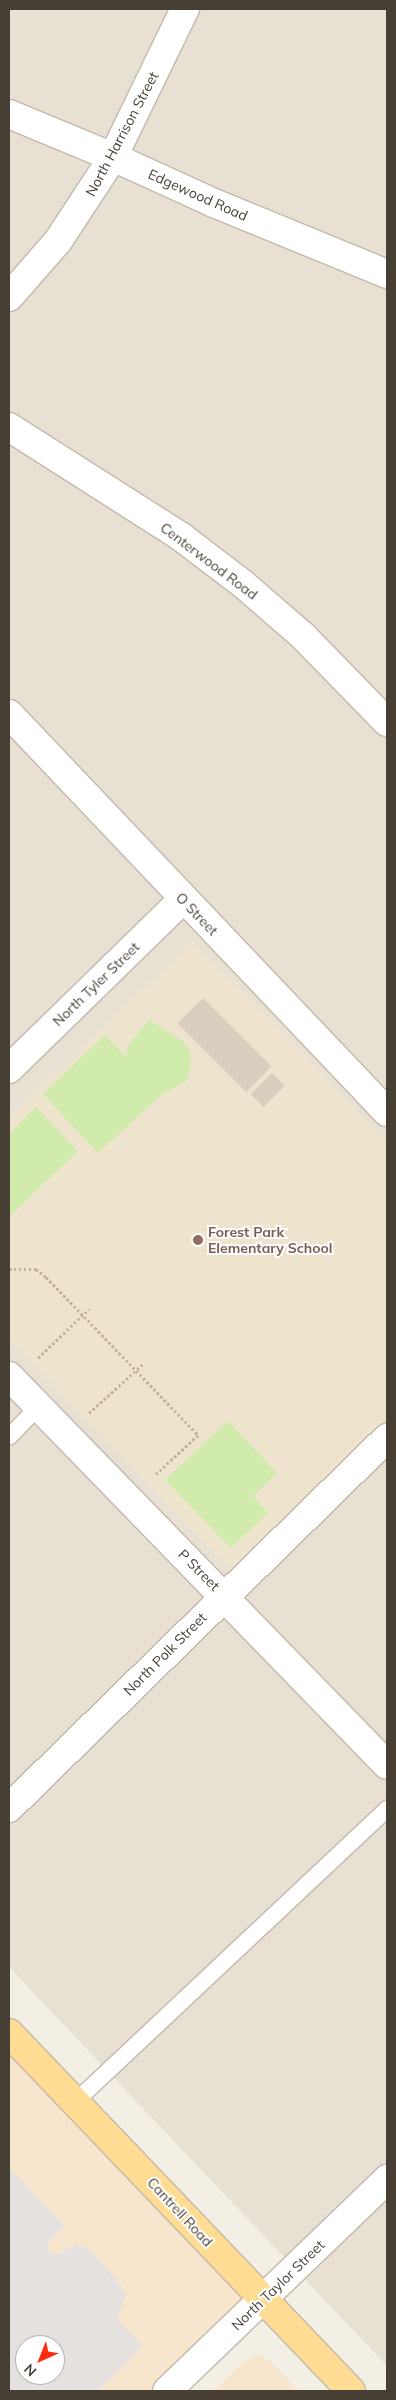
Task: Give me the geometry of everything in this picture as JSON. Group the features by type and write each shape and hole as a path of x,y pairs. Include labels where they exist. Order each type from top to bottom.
{"main road":[{"name":"Cantrell Road","path":"9,2033 351,2391"}],"street":[{"name":"North Harrison Street","path":"9,297 58,241 113,157 185,9"},
{"name":"Edgewood Road","path":"9,114 113,157 214,204 387,274"},
{"name":"Centerwood Road","path":"9,428 180,536 243,584 303,636 387,722"},
{"name":"O Street","path":"9,714 387,1112"},
{"name":"North Tyler Street","path":"9,1069 183,899"},
{"name":"P Street","path":"9,1376 387,1764"},
{"name":"North Polk Street","path":"9,1808 387,1438"},
{"name":"North Taylor Street","path":"167,2391 387,2179"}],"lane":[{"path":"9,1437 39,1406"},
{"path":"76,2102 387,1809"}],"path":[{"path":"9,1269 36,1269 83,1315 198,1435 154,1476"},
{"path":"38,1358 89,1310"},
{"path":"89,1414 142,1364"}],"shaded area":[{"path":"9,9 387,9 387,1142 193,942 9,1118"},
{"name":"Forest Park Elementary School","path":"193,942 387,1142 387,1418 230,1569 9,1338 9,1118"},
{"path":"9,1338 230,1569 387,1418 387,2366 9,1967"},
{"path":"9,2033 262,2298 167,2391 9,2391"},
{"path":"9,2168 65,2226 47,2244 50,2253 58,2254 76,2244 91,2250 127,2293 117,2319 143,2346 98,2391 9,2391"},
{"path":"258,2354 271,2362 299,2391 213,2391 241,2364"}],"green space":[{"path":"149,1020 184,1042 190,1051 191,1066 186,1081 161,1095 98,1153 43,1094 105,1035 126,1057 127,1047"},
{"path":"36,1107 78,1151 9,1217 9,1134"},
{"path":"228,1421 277,1473 253,1496 268,1513 231,1548 165,1480"}],"building":[{"path":"203,998 272,1067 246,1092 178,1023"},
{"path":"272,1073 285,1086 264,1107 251,1094"}],"place":[{"name":"Forest Park Elementary School","path":"198,1240"}]}
